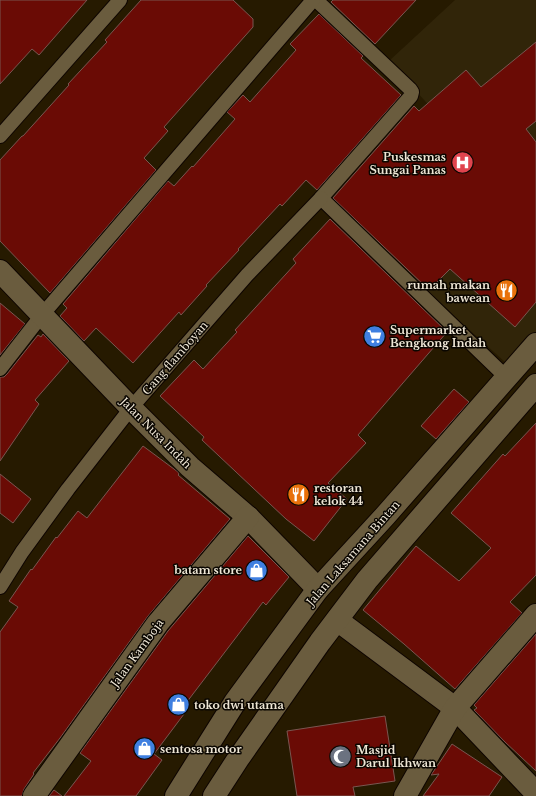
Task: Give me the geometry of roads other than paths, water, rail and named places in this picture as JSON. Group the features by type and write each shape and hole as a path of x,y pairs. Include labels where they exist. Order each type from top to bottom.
{"street":[{"name":"Jalan Nusa Indah","path":"0,271 131,408 190,467 248,517 318,589"},
{"name":"Jalan Laksamana Bintan","path":"176,796 235,702 318,589 385,516 536,344"},
{"path":"214,796 238,759 320,642 368,580 536,386"},
{"name":"Jalan Kamboja","path":"34,796 158,623 248,517"},
{"path":"404,796 455,708 536,615"},
{"path":"337,620 455,708 536,793"}],"lane":[{"path":"0,136 120,0"},
{"path":"0,368 42,315 313,0"},
{"name":"Gang flamboyan","path":"0,587 22,552 68,489 131,408 246,275 321,198 411,96 412,92 410,89 316,0"},
{"path":"321,198 506,377"}],"place":[{"name":"Puskesmas Sungai Panas","path":"462,163"},
{"name":"rumah makan bawean","path":"506,291"},
{"name":"Supermarket Bengkong Indah","path":"374,336"},
{"name":"restoran kelok 44","path":"298,494"},
{"name":"batam store","path":"257,570"},
{"name":"toko dwi utama","path":"178,705"},
{"name":"sentosa motor","path":"144,749"},
{"name":"Masjid Darul Ikhwan","path":"341,756"}]}
